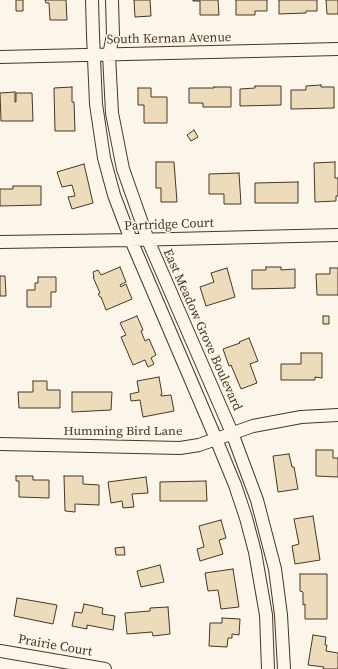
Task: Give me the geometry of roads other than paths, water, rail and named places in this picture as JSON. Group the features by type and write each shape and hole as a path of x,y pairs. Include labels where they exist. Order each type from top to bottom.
{"street":[{"path":"92,0 96,104 104,158 114,195 131,240 216,439 235,485 246,518 255,552 266,615 268,669"},
{"name":"East Meadow Grove Boulevard","path":"112,0 113,35 109,55 112,113 118,146 129,188 148,240 232,433 257,500 275,568 281,615 284,669"},
{"name":"South Kernan Avenue","path":"0,57 338,50"},
{"name":"Partridge Court","path":"0,242 338,235"},
{"name":"Humming Bird Lane","path":"0,444 180,448 199,445 253,426 281,420 301,417 338,415"},
{"name":"Prairie Court","path":"0,651 105,669"}]}
